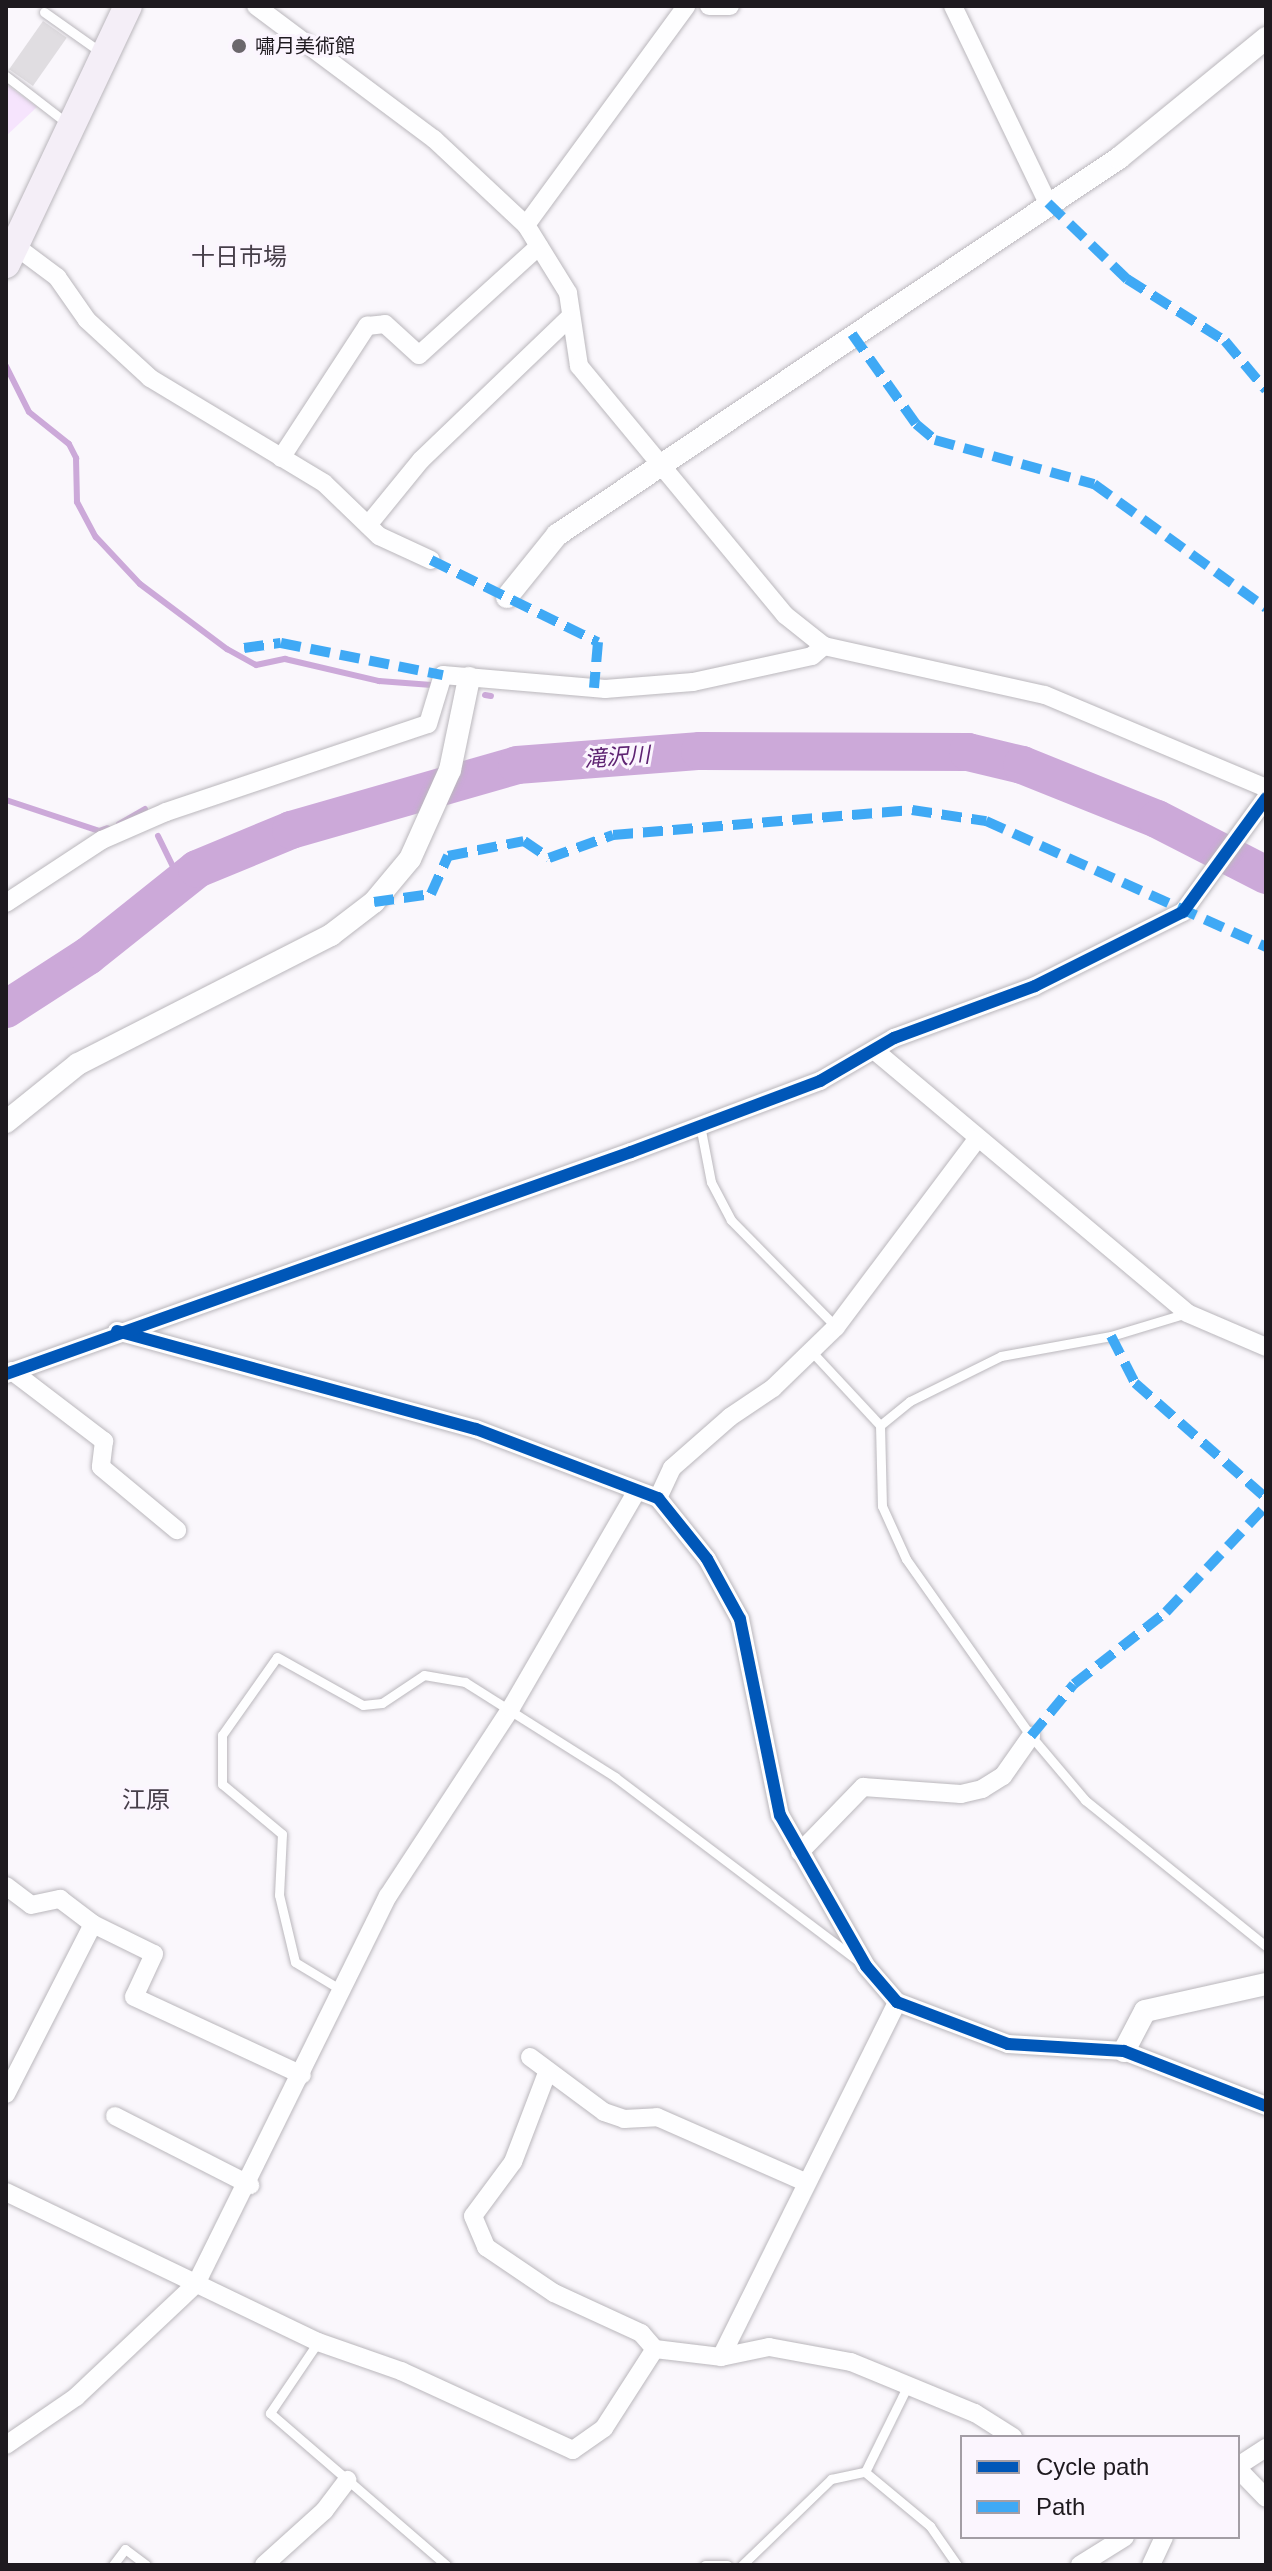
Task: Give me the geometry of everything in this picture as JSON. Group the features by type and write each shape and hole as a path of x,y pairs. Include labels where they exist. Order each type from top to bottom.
{"main road":[{"path":"10,255 128,6"}],"street":[{"path":"256,6 434,139 526,225 568,293 569,318 579,366 658,469 785,615 824,646 1045,695 1266,788"},
{"path":"526,225 686,6"},
{"path":"709,6 730,6"},
{"path":"953,6 1048,203"},
{"path":"507,597 557,535 1119,158 1266,38"},
{"path":"281,458 367,326 385,324 419,355 539,246"},
{"path":"10,255 57,277 94,328 150,378 324,483 368,525 431,560"},
{"path":"368,525 421,460 569,318"},
{"path":"6,903 102,840 166,812 428,724 443,675 605,689 693,682 812,656 824,646"},
{"path":"6,1122 78,1064 331,935 392,881 410,859 450,770 469,678"},
{"path":"9,1373 117,1331 820,1081 874,1050 1035,986 1164,924 1195,897 1266,798"},
{"path":"874,1050 1187,1313 1266,1347"},
{"path":"658,1498 672,1468 813,1353 836,1327 977,1139"},
{"path":"117,1331 476,1429 658,1498 707,1559 740,1619 771,1785 800,1852 866,1966 897,2002 1008,2044 1124,2051 1266,2106"},
{"path":"9,1373 104,1441 101,1467 177,1530"},
{"path":"6,2445 76,2397 196,2284 250,2185 343,1991 420,1841 511,1708 637,1491"},
{"path":"800,1852 863,1787 961,1794 982,1789 1003,1776 1031,1736"},
{"path":"6,1886 31,1905 60,1899 93,1924 154,1954 134,1997 302,2075"},
{"path":"6,2094 93,1924"},
{"path":"1124,2051 1145,2011 1266,1984"},
{"path":"721,2357 805,2182 897,2002"},
{"path":"530,2057 547,2073 604,2112 624,2119 657,2117 805,2182"},
{"path":"547,2073 513,2162 473,2216 486,2247 554,2293 641,2333 655,2349 721,2357 769,2347 805,2351 908,2385 1009,2435"},
{"path":"115,2116 250,2185"},
{"path":"6,2192 318,2342 401,2371 573,2450 604,2428 655,2349"},
{"path":"1240,2467 1266,2448"},
{"path":"1240,2470 1266,2498"},
{"path":"264,2565 324,2511 347,2480"},
{"path":"1080,2565 1122,2539"},
{"path":"1151,2565 1163,2539"}],"lane":[{"path":"44,12 105,55"},
{"path":"6,76 71,126"},
{"path":"700,1125 711,1182 731,1220 836,1327"},
{"path":"880,1425 944,1380 1001,1356 1111,1336 1187,1313"},
{"path":"813,1353 880,1425 882,1506 906,1559 1031,1736 1085,1800 1266,1946"},
{"path":"343,1991 295,1962 279,1895 282,1834 222,1784 222,1735 277,1657 363,1705 382,1703 424,1675 465,1682 511,1708 615,1777 821,1939 866,1966"},
{"path":"318,2342 270,2413 446,2565"},
{"path":"865,2472 908,2385"},
{"path":"742,2565 831,2479 865,2472"},
{"path":"865,2472 930,2526 957,2565"},
{"path":"113,2565 125,2549 146,2565"},
{"path":"705,2565 727,2565"}],"shaded area":[{"path":"6,84 37,107 6,136"}],"building":[{"path":"43,21 67,38 33,86 9,69"}],"waterway":[{"path":"6,366 29,412 69,444 76,458 77,502 96,537 140,584 227,649 256,665 285,659 379,681 432,685"},
{"path":"485,695 491,696"},
{"name":"滝沢川","path":"6,1009 88,956 197,869 291,830 517,765 700,751 968,752 1022,765 1157,819 1266,875"},
{"path":"6,800 99,831 108,828"},
{"path":"119,824 145,809"},
{"path":"158,836 181,883"}],"marked path":[{"path":"1048,203 1127,279 1225,341 1266,390"},
{"path":"852,334 916,424 935,440 1094,484 1266,608"},
{"path":"431,560 598,642 594,688"},
{"path":"244,648 281,643 443,675"},
{"path":"374,902 431,894 448,856 524,841 549,858 613,835 912,810 986,821 1266,947"},
{"path":"1111,1336 1135,1383 1266,1498"},
{"path":"1031,1736 1074,1684 1166,1612 1266,1506"}],"cycle path":[{"path":"6,1374 631,1152 820,1081 894,1038 1035,986 1183,912 1266,798"},
{"path":"117,1331 476,1429 658,1498 707,1559 740,1619 780,1815 866,1966 897,2002 1008,2044 1124,2051 1266,2106"}],"place":[{"name":"嘯月美術館","path":"239,46"}],"district":[{"name":"十日市場","path":"239,257"},
{"name":"江原","path":"146,1800"}]}
